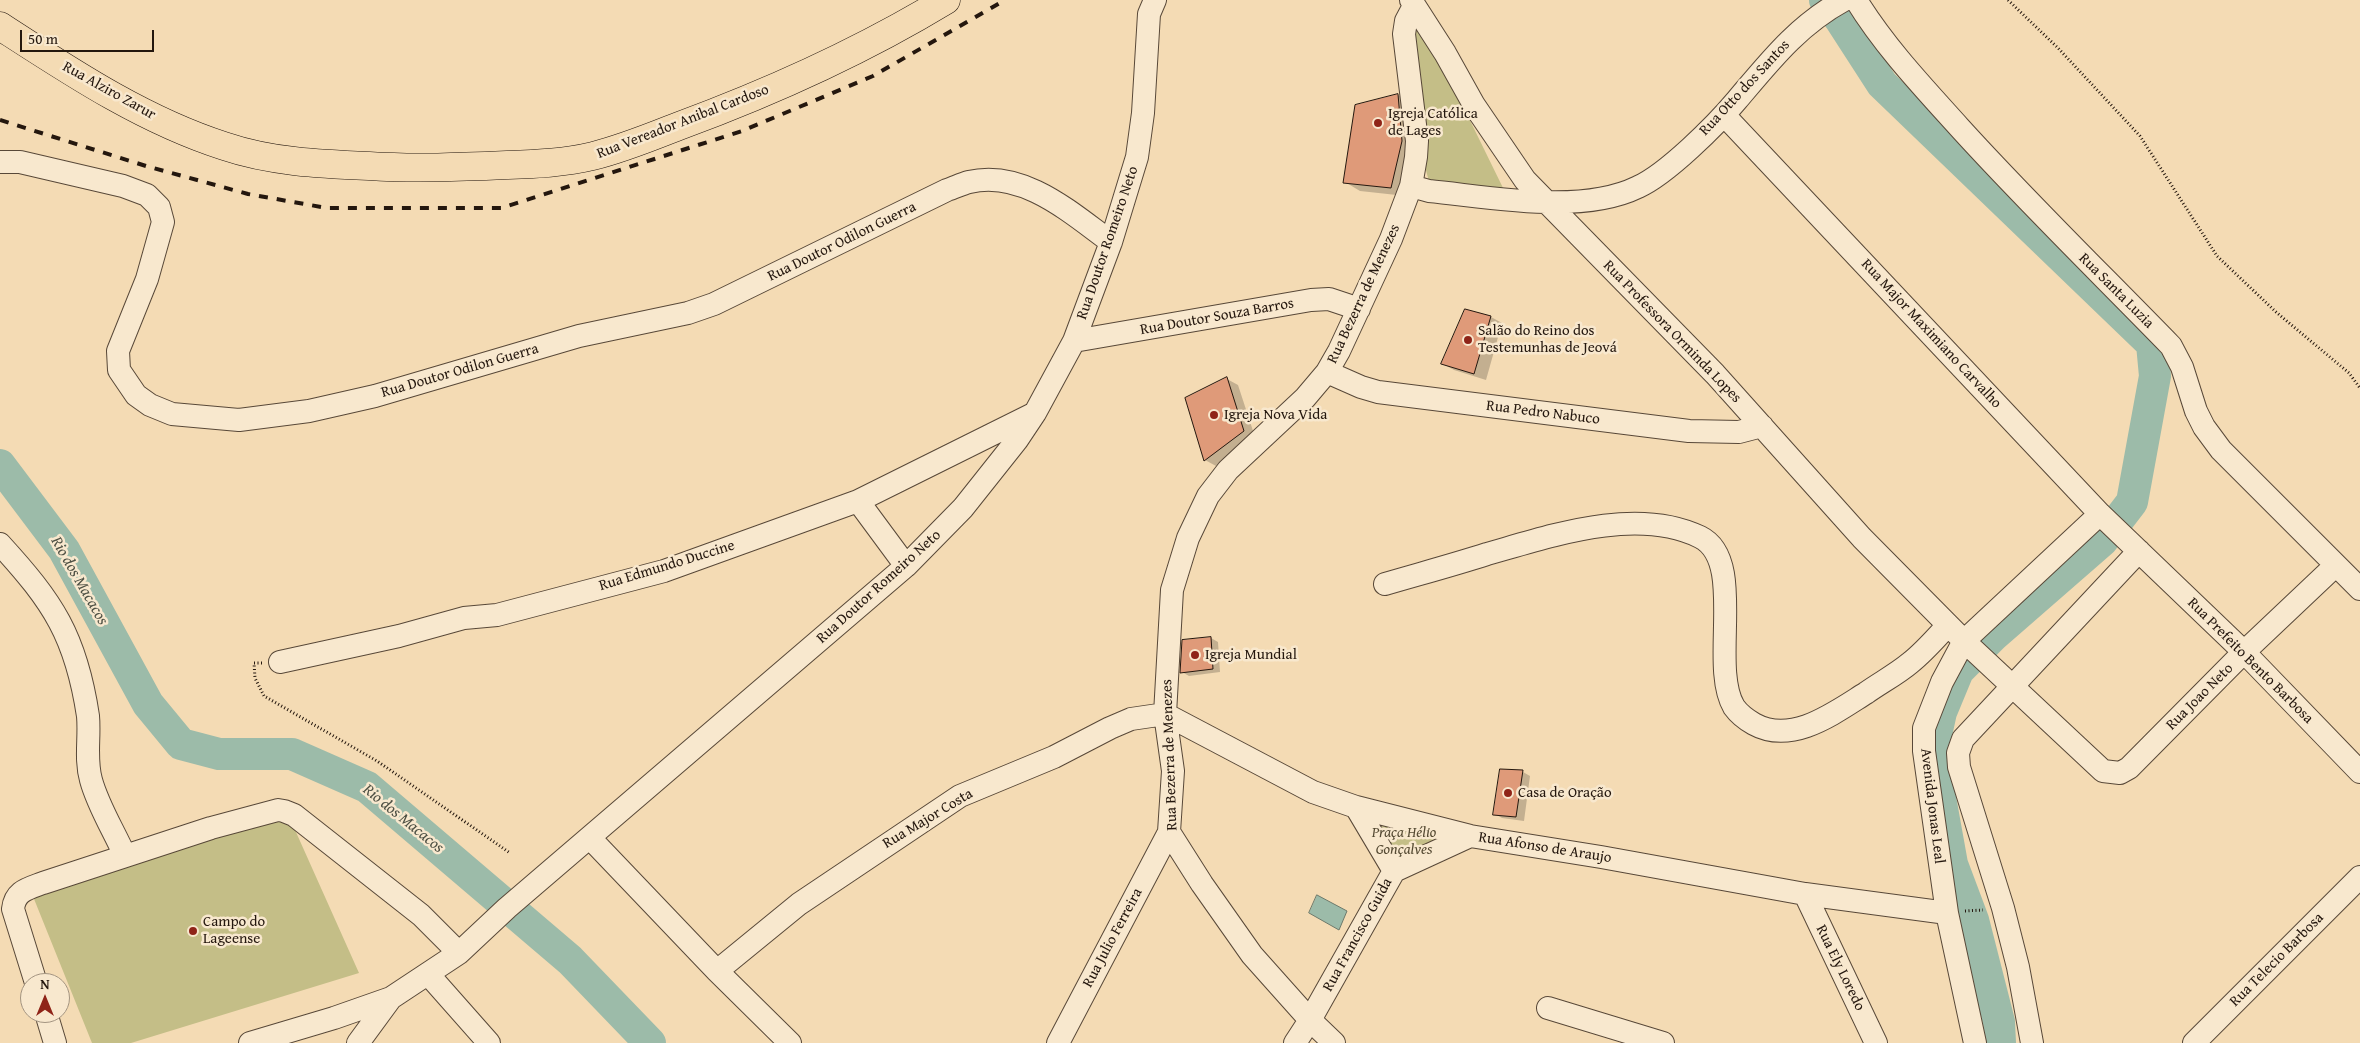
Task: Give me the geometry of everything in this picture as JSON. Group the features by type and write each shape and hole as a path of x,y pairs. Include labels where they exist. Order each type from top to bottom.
{"main road":[{"name":"Rua Vereador Anibal Cardoso","path":"223,146 272,159 402,168 551,163 592,156 626,146 739,103 852,50 930,4"},
{"name":"Rua Alziro Zarur","path":"0,26 101,90 180,129 223,146"}],"street":[{"name":"Rua Doutor Romeiro Neto","path":"391,998 459,953 506,908 906,566 935,539 963,508 1036,413 1074,340 1111,242 1138,149 1143,113 1148,22 1155,0"},
{"name":"Rua Otto dos Santos","path":"1410,186 1429,191 1545,202 1600,199 1639,187 1659,175 1724,115 1790,38 1821,13 1847,0"},
{"name":"Rua Santa Luzia","path":"1847,0 1975,145 2065,240 2171,346 2182,366 2196,411 2221,450 2360,589"},
{"name":"Rua Bezerra de Menezes","path":"1334,1043 1310,1020 1252,955 1202,884 1169,832 1173,771 1165,714 1172,590 1188,538 1208,496 1228,470 1305,398 1327,372 1359,309 1391,239 1410,186 1417,142 1404,34 1406,21 1413,3"},
{"name":"Rua Professora Orminda Lopes","path":"1413,3 1506,154 1525,180 1545,202 1715,374 1862,538 1968,645 2103,772 2120,773 2130,768"},
{"name":"Rua Major Maximiano Carvalho","path":"1724,115 2119,532"},
{"name":"Rua Doutor Odilon Guerra","path":"0,162 20,162 123,186 147,195 159,207 163,222 146,279 118,351 119,370 136,395 150,405 172,414 239,420 309,411 375,396 580,336 688,313 714,304 947,190 969,182 1014,183 1035,191 1072,214 1111,242"},
{"name":"Rua Doutor Souza Barros","path":"1074,340 1311,300 1329,299 1345,302 1359,309"},
{"name":"Rua Pedro Nabuco","path":"1327,372 1361,388 1378,392 1689,431 1739,432 1762,426"},
{"name":"Rua Edmundo Duccine","path":"280,662 399,636 464,618 497,615 664,571 858,501 1036,413"},
{"path":"858,501 906,566"},
{"path":"1384,584 1547,537 1586,528 1626,525 1657,526 1692,534 1709,543 1716,552 1724,572 1726,684 1734,707 1747,720 1766,731 1789,731 1826,719 1911,663 1948,625"},
{"name":"Avenida Jonas Leal","path":"1975,1043 1924,751 1924,728 1942,682 1968,645 2119,532"},
{"name":"Rua Prefeito Bento Barbosa","path":"2119,532 2244,652 2360,772"},
{"path":"2032,1043 2018,967 2003,908 1960,767 1958,753 1963,739 2005,680 2119,532"},
{"path":"0,544 52,605 68,638 80,677 90,730 88,760 91,781 125,856"},
{"name":"Rua Joao Neto","path":"2130,768 2244,652 2336,565"},
{"name":"Rua Afonso de Araujo","path":"1165,714 1305,788 1356,808 1470,836 1601,856 1805,894 1952,912"},
{"name":"Rua Major Costa","path":"717,970 799,904 960,796 1054,757 1131,719 1165,714"},
{"path":"1356,808 1394,871"},
{"path":"33,973 13,909 18,893 211,828 278,810 284,811 300,820 421,915 459,953"},
{"name":"Rua Julio Ferreira","path":"1058,1043 1169,832"},
{"name":"Rua Francisco Guida","path":"1295,1043 1310,1020 1394,871 1470,836"},
{"path":"590,838 790,1043"},
{"name":"Rua Telecio Barbosa","path":"2194,1043 2360,877"},
{"name":"Rua Ely Loredo","path":"1805,894 1876,1043"},
{"path":"428,974 489,1043"},
{"path":"250,1043 334,1018 391,998"},
{"path":"358,1043 391,998"},
{"path":"1548,1008 1662,1043"},
{"path":"49,1023 55,1043"}],"path":[{"path":"2008,0 2058,48 2140,136 2217,256 2276,312 2349,373 2360,388"},
{"path":"280,662 254,663 254,678 264,696 377,761 510,853"},
{"path":"1952,912 1989,909"}],"green space":[{"path":"1414,6 1505,192 1431,189 1405,92"},
{"name":"Campo do Lageense","path":"287,812 359,973 131,1043 92,1043 70,988 70,973 64,973 30,889"},
{"name":"Praça Hélio Gonçalves","path":"1367,819 1462,835 1399,865"}],"shaded area":[{"path":"1317,895 1347,911 1339,930 1309,913"}],"building":[{"name":"Igreja Católica de Lages","path":"1398,94 1402,141 1391,188 1343,183 1355,105"},
{"name":"Salão do Reino dos Testemunhas de Jeová","path":"1465,309 1491,316 1474,374 1441,364"},
{"name":"Igreja Nova Vida","path":"1227,377 1244,431 1204,461 1185,398"},
{"name":"Igreja Mundial","path":"1211,637 1213,669 1180,673 1182,640"},
{"name":"Casa de Oração","path":"1500,769 1523,770 1516,817 1493,815"}],"waterway":[{"path":"1825,0 1840,19 1882,84 2152,344 2155,376 2132,502 2102,541 1993,636 1958,671 1941,712 1932,753 1952,864 1973,920 1999,1022 2000,1043"},
{"name":"Rio dos Macacos","path":"0,465 64,550 148,704 181,744 219,754 292,754 367,787 570,960 650,1043"}],"railway":[{"path":"0,120 146,166 248,194 327,208 501,208 742,131 873,76 1005,0"}],"place":[{"name":"Igreja Católica de Lages","path":"1378,123"},
{"name":"Salão do Reino dos Testemunhas de Jeová","path":"1468,340"},
{"name":"Igreja Nova Vida","path":"1214,415"},
{"name":"Igreja Mundial","path":"1195,655"},
{"name":"Casa de Oração","path":"1508,793"},
{"name":"Campo do Lageense","path":"193,931"}]}
